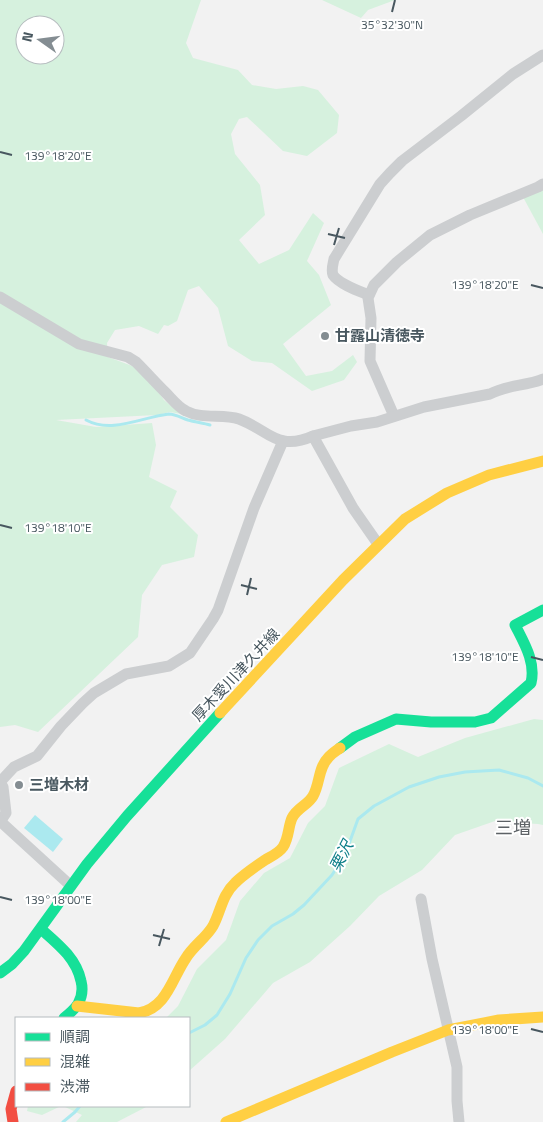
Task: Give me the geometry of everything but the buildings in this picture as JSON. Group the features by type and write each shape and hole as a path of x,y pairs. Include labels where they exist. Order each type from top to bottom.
{"street":[{"path":"369,295 341,282 333,274 332,267 334,259 380,184 402,161 513,74 543,55"},
{"path":"394,416 370,361 371,318 368,298 374,285 397,262 430,235 470,215 543,184"},
{"path":"0,297 79,344 132,359 184,410 208,416 239,419 283,442 304,440 351,426 377,422 424,407 482,396 497,390 526,385 543,379"},
{"path":"313,436 353,508 378,544"},
{"path":"71,886 0,821 6,812 3,787 0,782 14,767 37,756 94,693 131,672 169,666 184,658 195,647 218,610 254,508 283,442"},
{"name":"厚木愛川津久井線","path":"0,973 17,959 98,850 167,771 378,544 405,520 447,493 489,475 543,461"},
{"path":"77,1006 139,1013 148,1012 152,1009 169,989 186,956 214,924 228,889 244,874 279,851 284,845 295,813 308,803 313,796 325,759 355,737 396,719 431,722 476,722 491,718 531,683 533,666 515,625 543,610"},
{"path":"421,899 432,959 457,1067 459,1122"},
{"path":"40,929 67,952 80,974 81,997 77,1006 65,1017"},
{"path":"226,1122 448,1030 499,1020 543,1017"},
{"path":"13,1122 11,1109 15,1095"}],"green space":[{"path":"0,0 201,0 186,43 193,58 238,70 252,85 276,89 303,86 318,90 339,115 337,133 307,156 283,151 247,117 239,119 231,134 235,154 260,185 265,215 239,240 259,264 289,250 313,213 324,223 307,261 319,275 331,305 283,344 306,376 332,371 353,355 357,362 344,380 312,391 272,363 252,361 228,346 218,308 199,286 188,290 177,321 168,326 164,325 158,334 139,326 115,330 107,343 108,357 135,367 153,384 164,400 181,414 170,412 157,415 56,420 96,427 152,423 156,445 149,477 177,491 170,507 198,535 194,557 162,565 142,595 138,637 38,732 15,725 0,727"},
{"path":"322,0 395,0 368,10 361,18"},
{"path":"543,188 543,234 523,197"},
{"path":"534,719 543,720 543,825 495,821 455,835 422,870 379,896 350,926 310,962 273,983 225,1039 190,1070 190,1017 167,1017 178,1006 197,969 226,940 240,901 264,873 290,858 308,823 325,806 339,768 389,744 418,757 465,738"},
{"path":"28,1107 59,1107 42,1115 27,1111"},
{"path":"65,1107 146,1107 117,1122 76,1122 82,1115"}],"water":[{"path":"35,815 63,839 53,852 24,828"}],"waterway":[{"path":"86,420 96,424 117,425 169,414 210,425"},
{"name":"栗沢","path":"190,1032 205,1025 217,1015 230,994 246,958 258,940 272,926 304,905 332,875 345,855 358,819 374,806 409,787 439,777 465,772 499,770 528,778 543,786"},
{"name":"栗沢","path":"63,1122 79,1107"}],"traffic: fast":[{"path":"340,748 355,737 396,719 431,722 475,722 491,718 531,683 531,660 515,625 543,610"},
{"path":"0,973 24,951 87,864 127,816 220,713"},
{"path":"41,929 71,958 79,973 82,993 76,1006 65,1017"}],"traffic: slow":[{"path":"220,713 343,580 405,519 447,493 489,475 543,461"},
{"path":"77,1006 139,1013 156,1005 168,991 189,954 213,926 224,898 231,888 238,880 283,847 292,818 311,799 325,762 340,748"},
{"path":"226,1122 448,1030 499,1020 543,1017"}],"traffic: jam":[{"path":"13,1122 11,1109 15,1095"}],"place":[{"name":"甘露山清徳寺","path":"325,336"},
{"name":"三増木材","path":"19,785"}],"district":[{"name":"三増","path":"513,828"}]}
